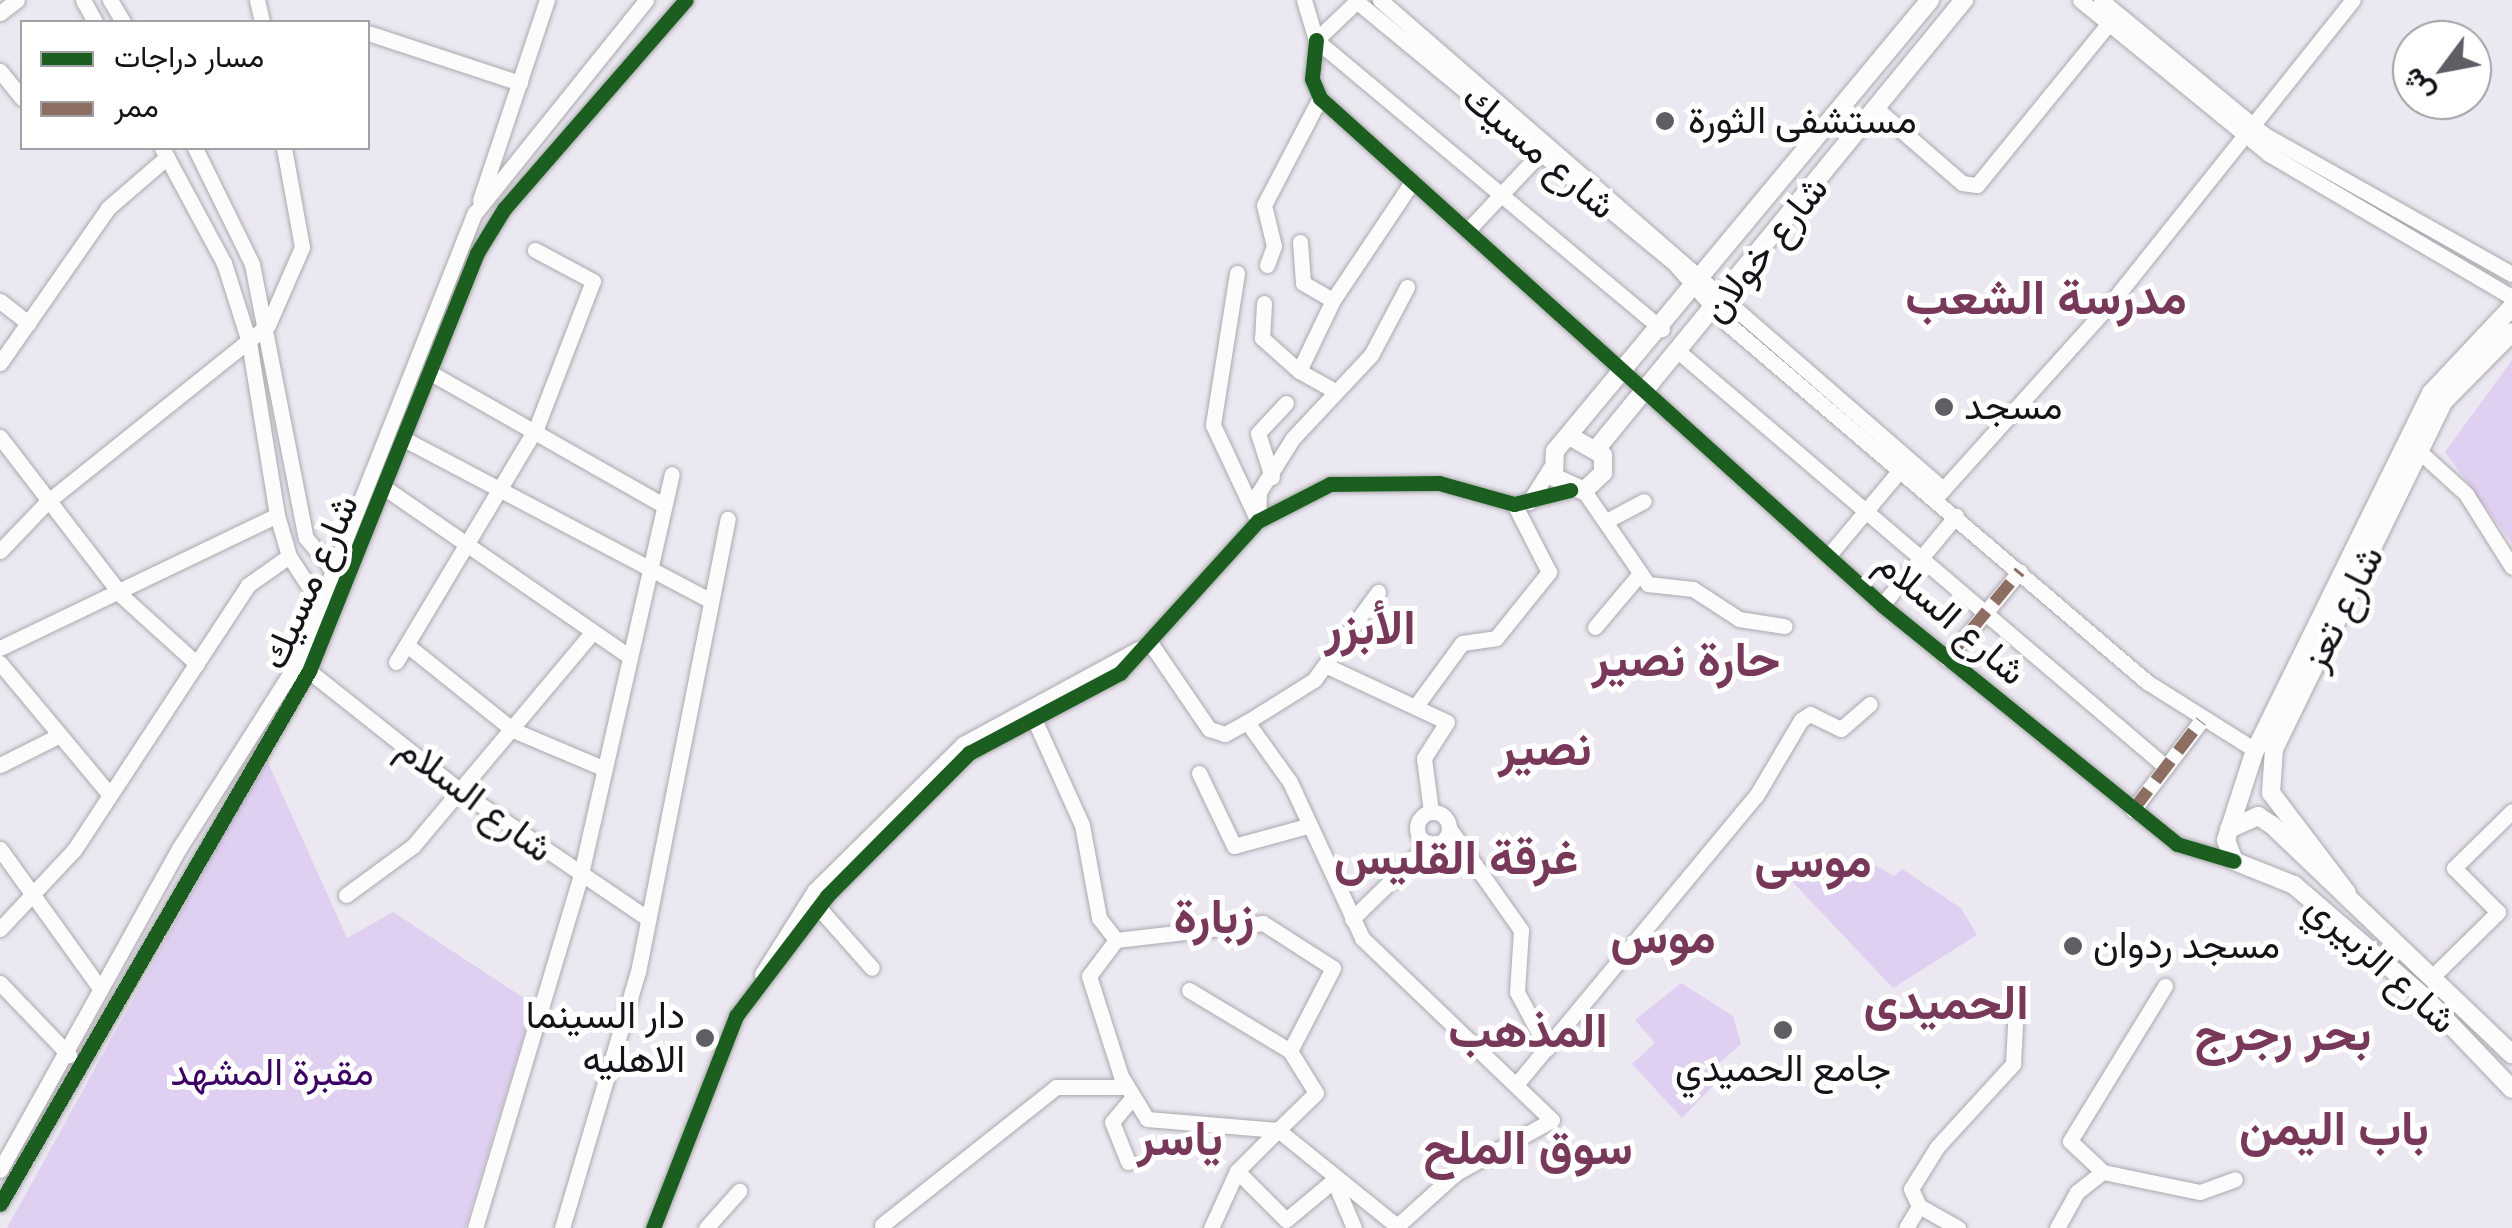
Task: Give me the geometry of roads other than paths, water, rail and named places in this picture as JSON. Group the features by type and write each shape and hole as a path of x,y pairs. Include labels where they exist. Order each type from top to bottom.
{"main road":[{"name":"شارع خولان","path":"1552,467 1930,0"},
{"name":"شارع خولان","path":"1598,446 1720,305 1964,0"},
{"path":"1761,210 1782,226"},
{"name":"شارع تعز","path":"2229,829 2255,750 2431,392 2512,306"},
{"name":"شارع تعز","path":"2347,892 2272,793 2270,768 2443,402 2512,332"},
{"path":"1595,410 1598,426 1615,426"},
{"path":"1552,467 1577,490 1603,473 1598,446 1573,438"},
{"path":"2234,860 2229,829 2258,816 2347,892"},
{"name":"شارع الزبيري","path":"2234,860 2294,885 2425,998 2512,1089"},
{"name":"شارع الزبيري","path":"2347,892 2512,1054"}],"street":[{"path":"0,12 17,0"},
{"path":"475,213 547,0"},
{"name":"شارع مسيك","path":"0,1204 309,671 335,619 341,578 444,273 475,213 646,0"},
{"name":"شارع مسيك","path":"0,1170 5,1150 70,1055 100,988 296,664 320,608 341,578 388,490 429,372 504,209 686,0"},
{"path":"1304,0 1316,40 1312,78 1320,98 1625,374"},
{"name":"شارع مسيك","path":"1380,0 1704,282 1720,305"},
{"path":"2080,0 2244,128 2512,297"},
{"path":"2100,0 2244,128"},
{"path":"1939,494 2110,304 2244,128 2353,0"},
{"path":"1316,40 1356,1"},
{"name":"شارع مسيك","path":"1356,1 1704,282"},
{"path":"1879,111 1962,183 1977,185 2109,24"},
{"path":"370,34 520,83"},
{"path":"1316,40 1662,329"},
{"path":"0,71 20,96"},
{"path":"1267,265 1274,246 1264,205 1320,98"},
{"path":"197,150 252,264 268,325 289,479 306,538 341,578"},
{"path":"0,551 47,502 268,325 302,246 284,150"},
{"path":"0,363 108,208 164,152 224,264 249,342 277,515 289,556 320,608 335,619"},
{"path":"1468,230 1506,196 1541,152"},
{"path":"1299,371 1333,300 1412,182"},
{"path":"2394,223 2492,261 2512,274"},
{"path":"1300,242 1303,283 1333,300"},
{"path":"396,662 537,426 592,280 535,250"},
{"path":"2492,261 2512,264"},
{"path":"1237,272 1213,424 1258,520"},
{"path":"1258,520 1260,492 1335,391 1370,355 1407,287"},
{"path":"0,302 28,323"},
{"path":"1264,303 1262,338 1299,371 1335,391"},
{"path":"1720,305 1900,470 1939,494"},
{"path":"1720,305 1939,494 1956,516 2201,722 2255,750"},
{"path":"1679,352 1982,618 2166,766"},
{"path":"429,372 537,426 661,504"},
{"name":"شارع السلام","path":"1625,374 1882,605 2133,810 2177,844 2234,860"},
{"path":"1272,477 1258,434 1286,403"},
{"path":"0,437 122,596 197,664"},
{"path":"406,440 648,562 707,599"},
{"path":"2421,453 2466,494 2512,566"},
{"path":"1521,503 1552,467"},
{"path":"1829,555 1900,470"},
{"path":"475,1228 580,878 626,654 661,504 672,474"},
{"path":"652,1228 736,1016 818,907 969,753 1035,722 1120,673 1151,644 1258,520 1330,484 1439,483 1521,503 1577,490 1610,519 1638,576 1693,590 1739,619 1784,626"},
{"path":"388,490 469,540 590,635 626,654"},
{"path":"1610,519 1644,501"},
{"path":"1418,703 1462,644 1496,638 1548,572 1521,503"},
{"path":"0,648 122,596 277,515"},
{"path":"1882,605 1956,516"},
{"path":"562,1228 647,918 707,599 728,519"},
{"path":"0,928 109,794 248,585 289,556"},
{"path":"1946,658 2020,570"},
{"path":"1595,627 1638,576"},
{"path":"1151,644 1209,729 1225,734 1327,666 1378,592"},
{"path":"346,895 413,846 462,793 590,635"},
{"path":"756,990 772,948 814,890 962,744 1151,644"},
{"path":"407,645 513,730 603,768"},
{"path":"0,663 56,737 109,794"},
{"path":"1327,666 1418,703 1448,728 1424,758 1431,812 1449,828 1521,930 1517,992 1547,1048"},
{"name":"شارع السلام","path":"309,671 462,793 580,878 647,918"},
{"path":"1519,1081 1756,796 1801,720 1810,714 1841,730 1870,704"},
{"path":"1035,722 1082,825 1099,918 1116,940"},
{"path":"1247,722 1290,782 1352,920 1519,1081 1552,1120 1456,1173 1396,1227 1334,1180 1278,1130 1206,1118 1164,1123 1128,1093 1090,976 1116,940 1262,924 1332,968 1290,1051"},
{"path":"2133,810 2201,722"},
{"path":"0,765 56,737"},
{"path":"1199,773 1234,846 1307,826"},
{"path":"1430,843 1418,827 1431,812"},
{"path":"2498,912 2454,868 2512,812"},
{"path":"1352,920 1449,828"},
{"path":"0,849 100,988"},
{"path":"2434,975 2512,898"},
{"path":"818,907 872,968"},
{"path":"0,983 70,1055"},
{"path":"2165,986 2070,1141 2103,1172 2200,1192 2235,1178"},
{"path":"1189,990 1290,1051 1316,1093 1237,1171 1211,1228"},
{"path":"1958,1228 1919,1206 1912,1188 1937,1148 2013,1064 2016,1006"},
{"path":"882,1225 1056,1087 1128,1093"},
{"path":"1128,1093 1112,1122 1128,1162"},
{"path":"5,1150 24,1164"},
{"path":"1237,1171 1286,1220 1334,1180"},
{"path":"2057,1228 2077,1192 2103,1172"},
{"path":"1334,1180 1354,1228"},
{"path":"706,1228 738,1191"},
{"path":"1906,1228 1919,1206"}],"place":[{"name":"مستشفى الثورة","path":"1665,121"},
{"name":"مسجد","path":"1944,407"},
{"name":"مسجد ردوان","path":"2073,946"},
{"name":"جامع الحميدي","path":"1783,1030"},
{"name":"دار السينما الاهليه","path":"705,1038"}],"district":[{"name":"مدرسة الشعب","path":"2046,299"},
{"name":"الأبزر","path":"1370,629"},
{"name":"حارة نصير","path":"1686,661"},
{"name":"نصير","path":"1545,750"},
{"name":"غرقة القليس","path":"1456,859"},
{"name":"موسى","path":"1813,862"},
{"name":"زبارة","path":"1214,918"},
{"name":"موس","path":"1663,938"},
{"name":"الحميدى","path":"1946,1004"},
{"name":"المذهب","path":"1528,1032"},
{"name":"بحر رجرج","path":"2283,1035"},
{"name":"باب اليمن","path":"2334,1130"},
{"name":"ياسر","path":"1180,1140"},
{"name":"سوق الملح","path":"1528,1149"}],"park label":[{"name":"مقبرة المشهد","path":"272,1073"}]}
